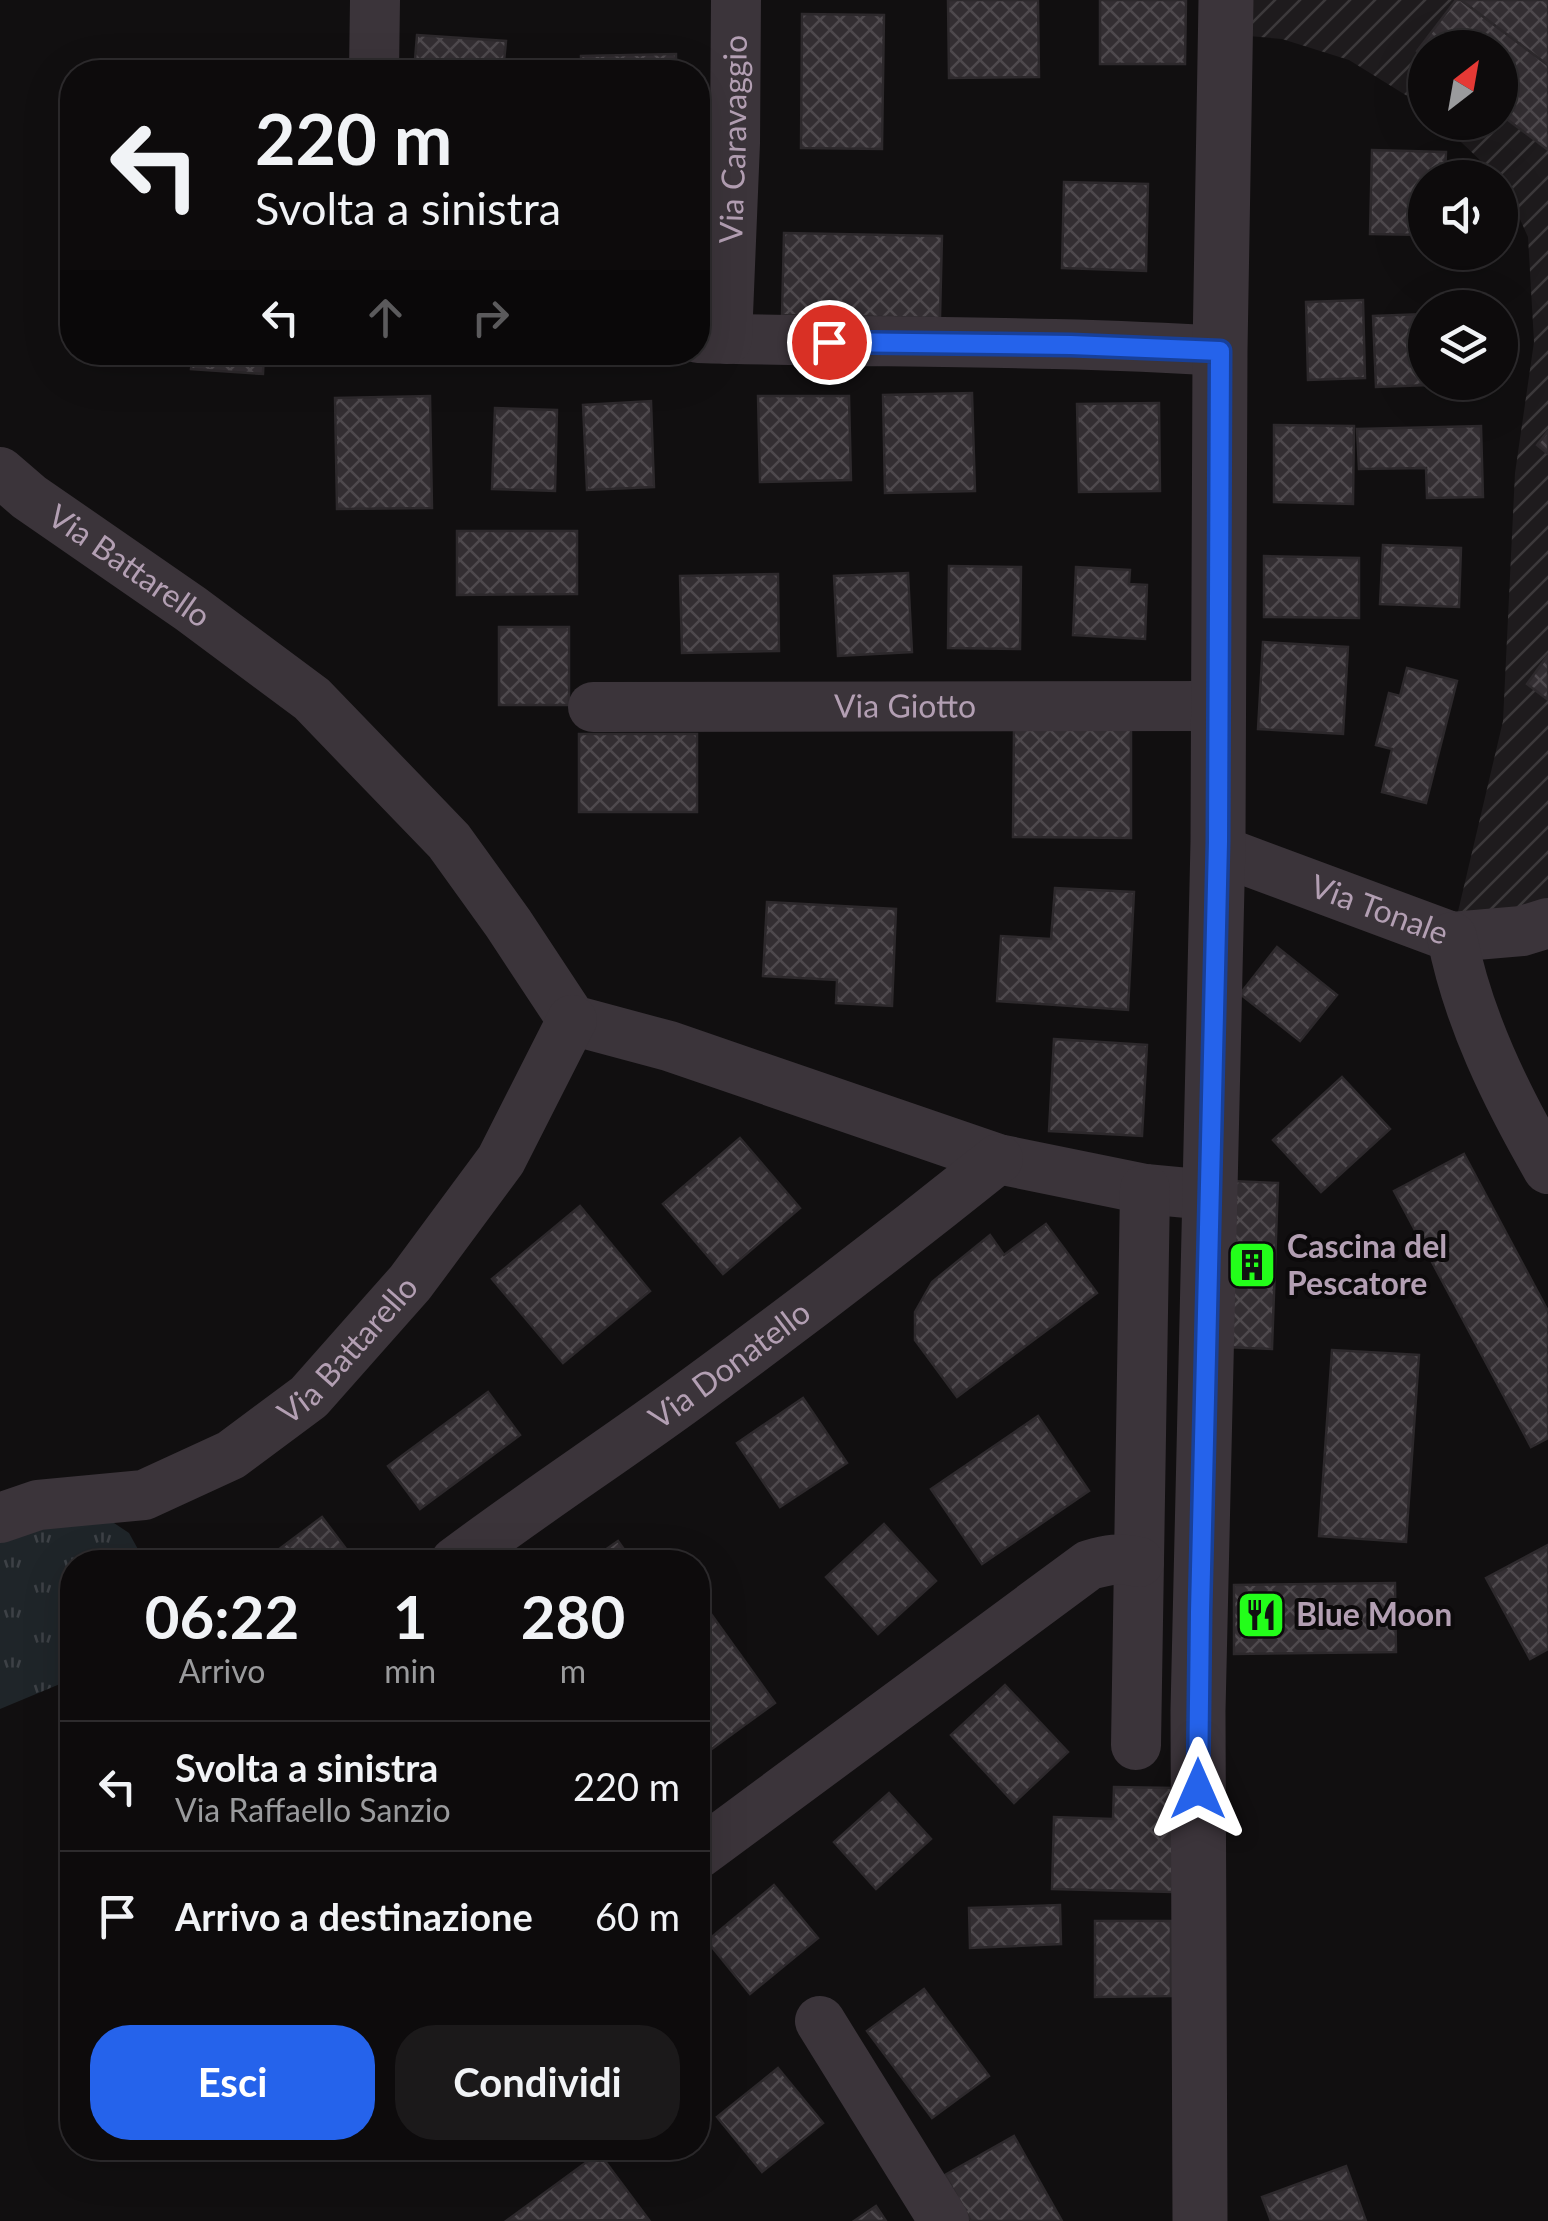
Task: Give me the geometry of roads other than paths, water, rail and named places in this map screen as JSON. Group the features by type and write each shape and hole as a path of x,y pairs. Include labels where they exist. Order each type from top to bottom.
{"street":[{"path":"374,60 375,0"},
{"name":"Via Caravaggio","path":"712,339 735,143 736,0"},
{"path":"1200,2221 1198,1711 1218,850 1226,17"},
{"path":"712,339 1220,351"},
{"name":"Via Battarello","path":"0,472 29,497 312,699 448,842 572,1020 500,1160 410,1284 310,1397 231,1455 144,1495 38,1505 0,1518"},
{"name":"Via Giotto","path":"593,706 1218,706"},
{"name":"Via Tonale","path":"1218,850 1452,937 1522,930 1548,923"},
{"path":"1452,937 1462,986 1512,1106 1548,1169"},
{"path":"572,1020 668,1046 998,1159 1144,1190 1209,1196"},
{"name":"Via Donatello","path":"471,1550 688,1397 998,1159"},
{"path":"1136,1744 1144,1190"},
{"path":"710,1845 1088,1566 1124,1558 1166,1607 1200,1612"},
{"path":"820,2021 944,2221"}],"place":[{"name":"Cascina del Pescatore","path":"1252,1265"},
{"name":"Blue Moon","path":"1261,1615"}]}
